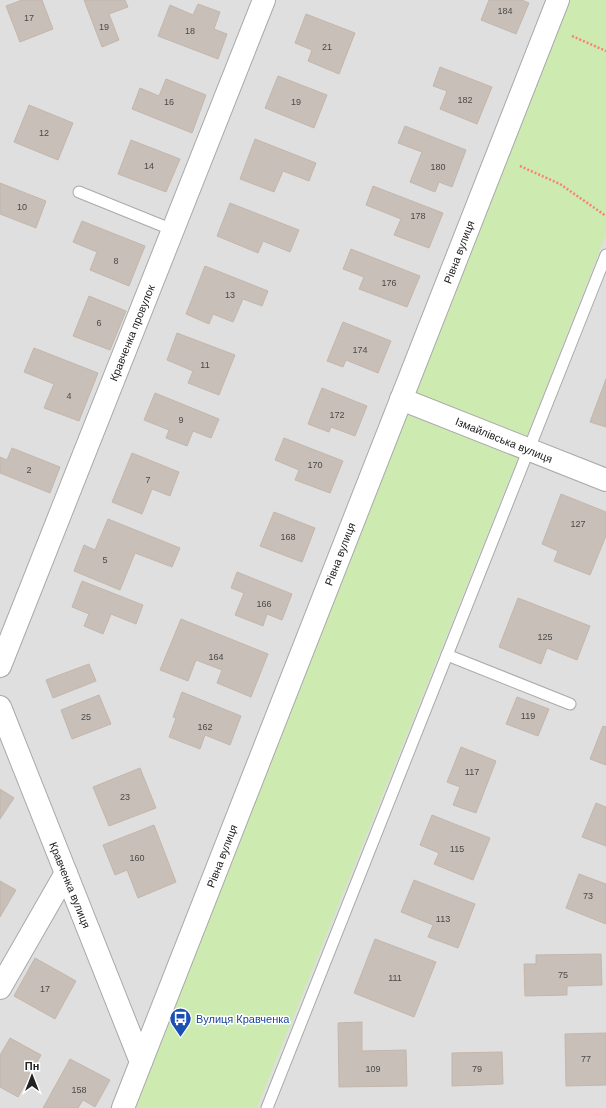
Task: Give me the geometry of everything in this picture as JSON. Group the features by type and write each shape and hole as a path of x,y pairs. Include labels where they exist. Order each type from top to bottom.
{"street":[{"name":"Кравченка провулок","path":"0,666 264,0"},
{"name":"Рівна вулиця","path":"123,1108 558,0"},
{"name":"Ізмайлівська вулиця","path":"401,399 606,480"},
{"name":"Кравченка вулиця","path":"0,707 141,1062"},
{"path":"0,988 66,873"}],"lane":[{"path":"79,192 173,230"},
{"path":"267,1108 530,450 606,255"},
{"path":"447,656 570,704"}],"path":[{"path":"548,25 606,51"},
{"path":"497,156 560,184 606,216"}],"shaded area":[{"path":"0,0 606,0 606,1108 0,1108"}],"green space":[{"path":"564,0 606,0 606,235 257,1108 128,1108"}],"building":[{"path":"22,0 42,0 53,29 20,42 6,6"},
{"path":"84,0 125,0 128,7 109,14 119,40 102,47"},
{"path":"489,0 522,0 529,3 516,34 481,20"},
{"path":"198,4 220,12 214,29 227,34 218,59 158,36 170,5 193,15"},
{"path":"306,14 355,33 339,74 308,61 312,50 295,43"},
{"path":"440,67 492,87 477,124 440,109 447,91 433,86"},
{"path":"278,76 327,95 314,128 265,108"},
{"path":"166,79 206,95 192,133 132,109 140,88 159,96"},
{"path":"29,105 73,123 58,160 14,142"},
{"path":"405,126 466,150 452,187 439,182 435,192 410,182 422,152 398,143"},
{"path":"255,139 316,163 309,181 283,171 274,192 240,179"},
{"path":"131,140 180,159 166,192 118,174"},
{"path":"0,183 46,201 36,228 0,214"},
{"path":"373,186 443,213 429,248 394,235 401,219 366,205"},
{"path":"230,203 299,230 290,252 263,241 258,253 217,236"},
{"path":"82,221 145,246 129,286 90,270 97,252 73,242"},
{"path":"351,249 420,276 407,307 359,289 364,277 343,269"},
{"path":"205,266 268,291 262,306 243,299 233,322 213,314 209,324 186,314"},
{"path":"89,296 126,311 110,350 73,336"},
{"path":"343,322 391,341 378,373 346,360 343,367 327,361"},
{"path":"177,333 235,355 219,395 188,383 193,371 167,360"},
{"path":"34,348 98,373 79,421 44,408 54,384 24,372"},
{"path":"606,379 606,427 590,422"},
{"path":"322,388 367,406 355,436 331,427 329,432 308,424"},
{"path":"155,393 219,419 211,438 193,431 187,446 166,438 169,430 144,420"},
{"path":"284,438 343,461 330,493 295,480 299,470 275,460"},
{"path":"12,448 60,467 50,493 0,473 0,457 7,460"},
{"path":"132,453 179,472 170,496 152,489 142,514 112,502"},
{"path":"561,494 606,512 606,536 590,575 554,561 558,551 542,544"},
{"path":"274,512 315,528 302,562 260,546"},
{"path":"108,519 180,548 172,567 135,553 120,590 74,571 84,545 95,550"},
{"path":"237,572 292,594 282,620 267,614 263,626 235,615 244,593 231,588"},
{"path":"82,581 143,605 136,624 111,614 103,634 84,626 89,614 72,607"},
{"path":"518,598 590,626 577,660 547,648 541,664 499,647"},
{"path":"181,619 268,654 251,697 217,683 222,670 196,660 188,681 160,670"},
{"path":"89,664 96,681 53,698 46,680"},
{"path":"182,692 241,716 230,745 205,735 200,749 169,737 176,718 173,717"},
{"path":"99,695 111,724 72,739 61,710"},
{"path":"517,697 549,709 538,736 506,724"},
{"path":"603,726 606,727 606,765 590,759"},
{"path":"461,747 496,761 476,813 453,805 460,787 447,782"},
{"path":"140,768 156,808 109,826 93,787"},
{"path":"0,789 14,798 0,819"},
{"path":"596,803 606,807 606,846 582,837"},
{"path":"432,815 490,838 473,880 434,864 439,853 420,845"},
{"path":"154,825 176,882 138,898 127,870 115,875 103,845"},
{"path":"579,874 606,884 606,924 566,908"},
{"path":"414,880 475,904 458,948 428,937 433,925 401,912"},
{"path":"0,881 16,890 0,917"},
{"path":"375,939 436,962 414,1017 354,993"},
{"path":"601,954 602,985 567,986 567,995 525,996 524,964 536,964 536,955"},
{"path":"35,958 76,981 55,1019 14,996"},
{"path":"362,1022 362,1051 406,1050 407,1086 339,1087 338,1023"},
{"path":"606,1033 606,1085 566,1086 565,1034"},
{"path":"10,1038 41,1055 18,1097 0,1087 0,1055"},
{"path":"502,1052 503,1084 452,1086 452,1053"},
{"path":"70,1059 110,1080 95,1107 83,1100 78,1108 43,1108"}],"place":[{"name":"Вулиця Кравченка","path":"180,1038"}]}
